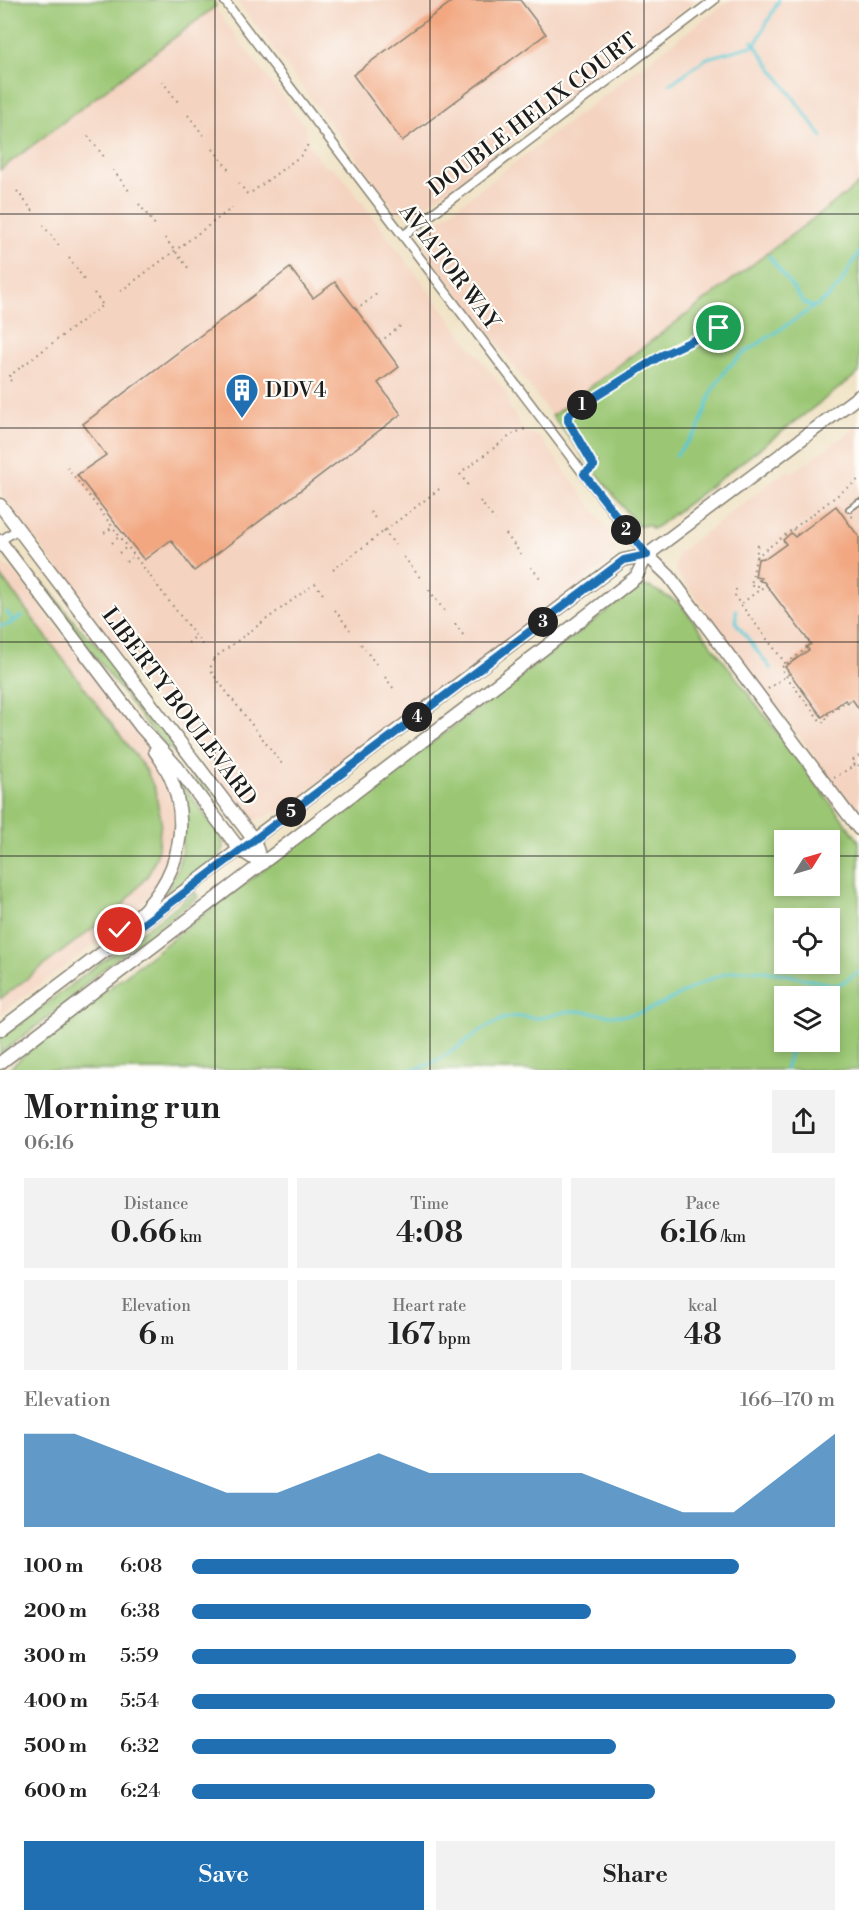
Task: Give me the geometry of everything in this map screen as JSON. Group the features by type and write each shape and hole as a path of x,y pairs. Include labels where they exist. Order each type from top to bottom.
{"main road":[{"path":"0,1030 624,560 647,555 859,396"},
{"name":"LIBERTY BOULEVARD","path":"0,505 254,840 262,864"},
{"name":"LIBERTY BOULEVARD","path":"0,541 141,727 174,763 240,850 262,864"},
{"path":"647,555 669,576 859,829"},
{"path":"0,1063 636,576 647,555"},
{"path":"110,949 120,930 148,907 162,889 174,864 179,837 180,815 176,792 165,766 145,738 141,727"}],"street":[{"name":"AVIATOR WAY","path":"224,0 647,555"},
{"name":"DOUBLE HELIX COURT","path":"403,236 714,0"},
{"path":"0,541 18,529"}],"lane":[{"path":"849,509 859,502"}],"path":[{"path":"162,81 178,102"},
{"path":"188,115 204,136"},
{"path":"88,136 105,158"},
{"path":"252,192 303,154 309,142"},
{"path":"213,149 229,170"},
{"path":"114,170 130,192"},
{"path":"239,183 248,195"},
{"path":"17,191 33,211"},
{"path":"139,204 156,226"},
{"path":"121,291 232,208"},
{"path":"43,225 59,246"},
{"path":"165,237 189,269"},
{"path":"69,258 84,279"},
{"path":"356,310 379,292"},
{"path":"11,381 8,376 104,304 94,293"},
{"path":"380,342 403,324"},
{"path":"594,466 568,421 570,414 650,361 719,328"},
{"path":"464,470 515,432 528,428"},
{"path":"584,474 601,461"},
{"path":"68,466 204,647"},
{"path":"460,474 469,487"},
{"path":"756,557 859,479"},
{"path":"333,570 442,487"},
{"path":"480,501 495,520"},
{"path":"370,512 375,518"},
{"path":"106,518 110,515"},
{"path":"104,533 113,527"},
{"path":"793,529 798,535"},
{"path":"384,530 395,545"},
{"path":"506,534 521,554"},
{"path":"112,543 120,536"},
{"path":"758,545 751,586 758,586 759,578"},
{"path":"119,553 128,546"},
{"path":"126,562 135,555"},
{"path":"404,557 421,579"},
{"path":"531,567 540,579"},
{"path":"315,583 325,597"},
{"path":"741,604 766,585"},
{"path":"282,764 212,673 211,666 213,659 310,586"},
{"path":"736,589 735,597 786,664"},
{"path":"429,590 446,613"},
{"path":"335,610 350,630"},
{"path":"455,624 464,636"},
{"path":"188,643 196,637"},
{"path":"361,644 376,664"},
{"path":"807,648 781,668 822,723 827,719 825,717 846,701"},
{"path":"768,689 788,675"},
{"path":"385,677 394,689"},
{"path":"855,765 852,761 859,756"},
{"path":"834,778 855,765 859,765"}],"shaded area":[{"path":"0,0 213,0 216,6 214,7 305,127 308,143 324,166 334,168 342,176 507,394 509,407 525,431 541,438 613,536 615,552 610,555 614,560 277,814 274,811 265,818 261,817 255,821 252,818 249,821 246,818 0,493"},
{"path":"236,0 697,0 418,212 409,215 405,212 402,214 395,209"},
{"path":"729,0 859,0 859,184 552,416 426,251 425,235 429,228"},
{"path":"859,425 859,816 675,570 678,553 778,477 789,470 792,473"},
{"path":"0,563 13,570 157,760 170,788 175,821 174,841 163,877 132,916 0,1015"}],"green space":[{"path":"0,0 213,0 216,6 0,170"},
{"path":"859,184 859,373 658,526 652,529 649,525 638,526 552,416"},
{"path":"0,575 146,770 155,790 161,821 157,855 148,875 123,905 0,999"},
{"path":"42,582 77,625 107,656 216,800 215,803 212,803 179,758 147,725 41,585"},
{"path":"640,586 650,587 681,604 859,841 859,1070 8,1070 32,1048 185,929"},
{"path":"180,782 221,836 224,848 218,858 163,898 177,870 182,851"},
{"path":"195,892 198,897 94,976 63,1006 0,1054 0,1038"}],"building":[{"path":"454,0 520,0 546,34 402,141 353,75"},
{"name":"DDV4","path":"290,268 313,298 335,282 355,308 399,367 378,383 401,414 194,571 171,540 144,560 77,475 106,455 83,424"},
{"path":"836,506 859,537 859,709 852,699 848,703 845,700 822,717 785,667 809,650 806,647 811,644 764,582 760,581 761,578 755,577 758,559 768,557 786,544 783,540 791,533 795,537"}],"waterway":[{"path":"670,84 707,58 755,45 779,0"},
{"path":"752,41 822,137"},
{"path":"676,455 698,430 713,389 727,368 743,354 826,299 840,285 859,252"},
{"path":"769,256 804,303 814,307"},
{"path":"736,610 736,623 771,669"},
{"path":"7,612 14,622"},
{"path":"0,626 8,625 22,616"},
{"path":"410,1070 435,1061 482,1030 510,1017 542,1018 573,1011 615,1016 628,1015 659,1005 704,982 736,971 773,972 838,985 859,972"},
{"path":"785,1070 790,1052"}],"place":[{"name":"DDV4","path":"242,419"}],"route":[{"path":"120,930 110,949 624,560 647,555 584,474 594,466 568,421 568,416 650,361 719,328"}]}
